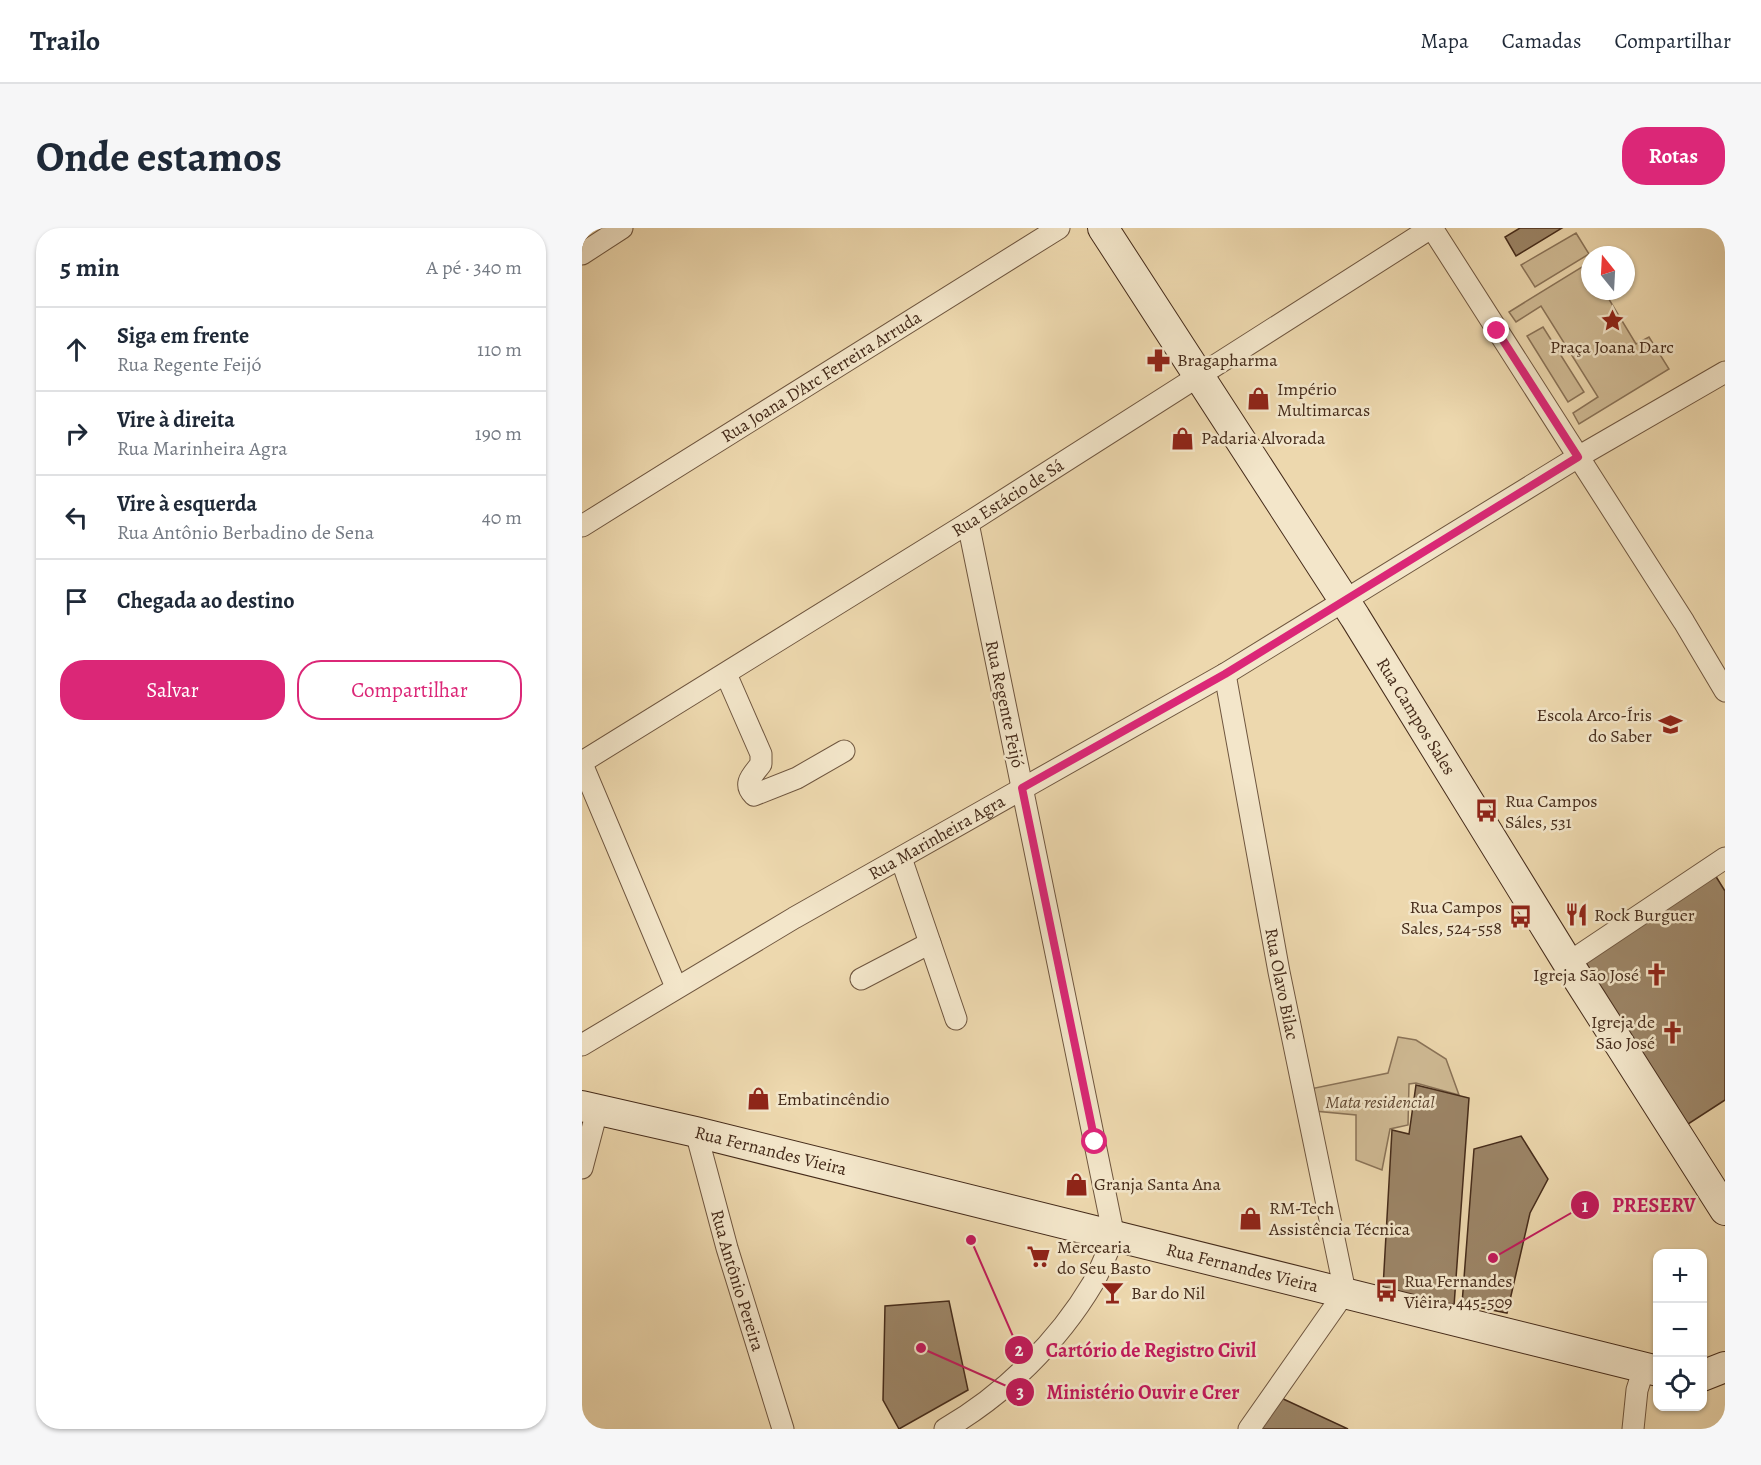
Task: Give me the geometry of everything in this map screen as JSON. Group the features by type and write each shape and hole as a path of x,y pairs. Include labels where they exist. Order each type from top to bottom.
{"street":[{"path":"582,254 622,228"},
{"name":"Rua Joana D'Arc Ferreira Arruda","path":"582,526 1059,228"},
{"name":"Rua Campos Sales","path":"1103,228 1344,600 1568,963 1725,1210"},
{"path":"1431,228 1684,622 1725,692"},
{"name":"Rua Estácio de Sá","path":"582,763 968,523 1431,228"},
{"name":"Rua Marinheira Agra","path":"582,1045 676,987 1225,674 1578,457 1725,372"},
{"name":"Rua Regente Feijó","path":"968,523 1114,1237"},
{"path":"726,674 761,754 761,764 749,778 748,785 754,795 797,778 844,751"},
{"name":"Rua Olavo Bilac","path":"1225,674 1282,984 1345,1292"},
{"path":"582,763 676,987"},
{"path":"901,858 956,1019"},
{"path":"1568,963 1725,858"},
{"path":"861,979 930,943"},
{"path":"582,1168 590,1109"},
{"name":"Rua Fernandes Vieira","path":"590,1109 696,1132 1651,1369"},
{"name":"Rua Antônio Pereira","path":"696,1132 727,1248 783,1429"},
{"path":"960,1426 1016,1376 1054,1337 1093,1283 1114,1237"},
{"path":"1249,1429 1345,1292"},
{"path":"1707,1374 1725,1367"},
{"path":"1633,1429 1637,1390 1651,1369"},
{"path":"1707,1382 1725,1385"}],"green space":[{"path":"1576,233 1584,246 1581,246 1581,259 1535,287 1521,265"},
{"path":"1581,268 1581,300 1609,300 1636,344 1649,337 1669,369 1579,424 1573,413 1598,397 1541,306 1516,322 1509,312"},
{"path":"1543,327 1584,392 1568,402 1527,336"},
{"name":"Mata residencial","path":"1398,1037 1416,1040 1446,1059 1459,1095 1416,1083 1409,1084 1408,1125 1390,1129 1382,1170 1356,1160 1356,1115 1314,1111 1310,1089 1388,1073"}],"building":[{"path":"1520,228 1562,228 1516,256 1505,237"},
{"name":"Igreja de São José","path":"1715,875 1725,891 1725,1100 1682,1128 1579,964"},
{"path":"1416,1085 1469,1098 1454,1306 1383,1288 1392,1130 1409,1134"},
{"path":"1521,1136 1548,1179 1530,1213 1507,1313 1462,1304 1474,1149"},
{"path":"949,1301 968,1390 899,1429 883,1400 885,1306"},
{"path":"1279,1397 1348,1429 1256,1429"}],"place":[{"name":"Praça Joana Darc","path":"1612,321"},
{"name":"Bragapharma","path":"1159,360"},
{"name":"Império Multimarcas","path":"1259,399"},
{"name":"Padaria Alvorada","path":"1183,438"},
{"name":"Escola Arco-Íris do Saber","path":"1670,725"},
{"name":"Rua Campos Sáles, 531","path":"1487,811"},
{"name":"Rock Burguer","path":"1576,915"},
{"name":"Rua Campos Sales, 524-558","path":"1520,917"},
{"name":"Igreja São José","path":"1657,975"},
{"name":"Igreja de São José","path":"1673,1032"},
{"name":"Embatincêndio","path":"759,1099"},
{"name":"Granja Santa Ana","path":"1076,1184"},
{"name":"RM-Tech Assistência Técnica","path":"1251,1218"},
{"name":"Cartório de Registro Civil","path":"971,1240"},
{"name":"Mercearia do Seu Basto","path":"1039,1257"},
{"name":"PRESERV","path":"1493,1258"},
{"name":"Rua Fernandes Viêira, 445-509","path":"1386,1291"},
{"name":"Bar do Nil","path":"1113,1293"},
{"name":"Ministério Ouvir e Crer","path":"921,1348"}],"route":[{"path":"1095,1142 1022,788 1225,674 1578,457 1497,331"}]}
